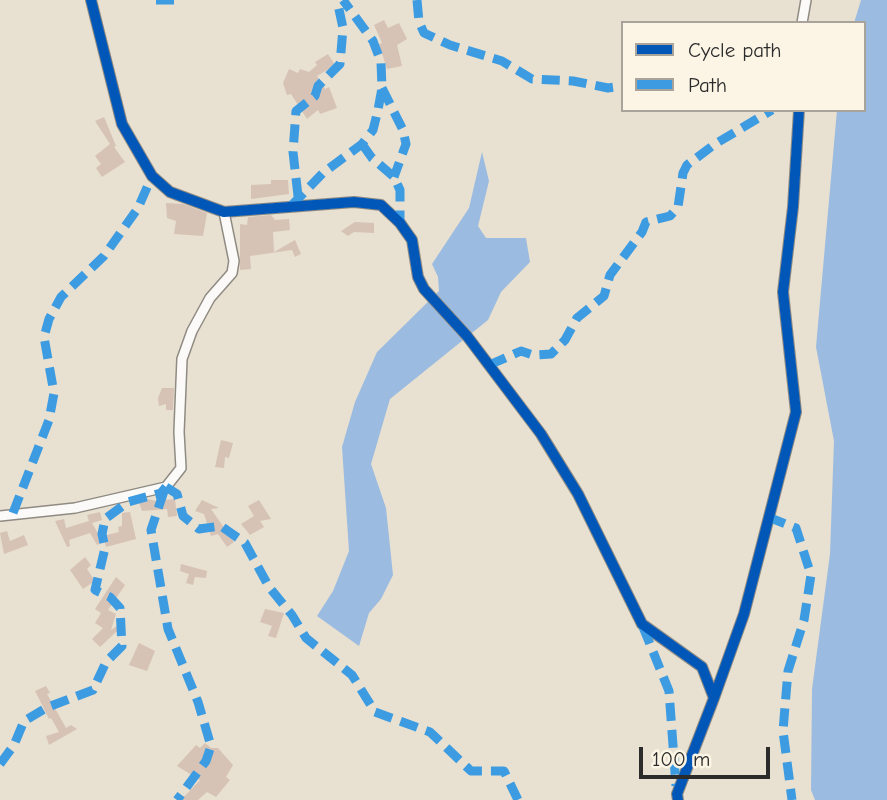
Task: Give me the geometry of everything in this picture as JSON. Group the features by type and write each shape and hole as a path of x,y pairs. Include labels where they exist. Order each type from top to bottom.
{"street":[{"path":"91,0 122,124 152,176 170,192 225,212 354,202 381,205 412,240 418,277 432,298 467,336 541,434 578,494 642,624 702,667 714,698"},
{"path":"802,21 806,0"},
{"path":"678,800 677,794 744,614 796,412 783,292 793,207 799,112"},
{"path":"0,516 75,508 166,487 181,468 179,432 182,359 192,331 210,298 232,273 234,261 225,212"}],"water":[{"path":"861,0 887,0 887,800 815,800 811,790 812,689 830,554 834,441 816,347 837,112 866,112 866,21 855,21"},
{"path":"482,152 489,181 478,226 486,238 526,238 530,262 501,292 488,320 390,399 371,464 386,508 393,575 381,599 369,613 359,646 317,616 333,591 349,551 342,447 355,402 377,352 439,291 438,277 432,264 469,208"}],"building":[{"path":"384,20 388,28 399,23 407,39 397,45 402,66 387,69 379,44 382,43 374,25"},
{"path":"328,54 335,65 317,76 325,89 329,87 337,108 320,114 318,110 307,119 291,94 287,95 283,83 289,69 298,73 300,69 309,72 317,65 315,62"},
{"path":"104,117 116,146 114,147 125,162 102,177 96,168 101,164 95,156 110,144 95,121"},
{"path":"271,180 288,180 289,194 251,199 251,185 271,184"},
{"path":"166,203 183,204 207,213 203,236 174,234 176,221 167,218"},
{"path":"271,215 275,220 289,219 290,230 273,232 274,252 295,240 301,254 295,257 292,250 250,256 251,269 240,270 240,224 247,225 248,217"},
{"path":"355,222 374,223 374,233 354,232 348,236 341,231"},
{"path":"162,388 174,388 173,410 166,410 166,404 159,406 158,398"},
{"path":"221,440 233,443 229,458 225,457 224,468 215,467"},
{"path":"147,499 165,503 164,500 175,499 177,516 168,517 167,509 142,511 139,502"},
{"path":"202,500 219,508 211,509 234,542 227,547 218,534 211,536 204,514 195,511"},
{"path":"259,500 271,519 260,521 264,527 250,535 241,524 254,516 248,506"},
{"path":"100,512 102,520 92,523 103,542 97,545 90,533 69,540 70,546 67,547 55,521 64,519 66,528 89,521 87,515"},
{"path":"130,512 136,539 106,547 103,536 119,532 122,513"},
{"path":"7,531 10,541 24,535 28,545 4,554 0,533"},
{"path":"85,557 91,565 87,569 95,581 83,589 70,570"},
{"path":"181,564 207,571 206,578 195,577 193,585 186,583 189,574 180,571"},
{"path":"116,577 125,585 108,610 116,614 111,630 123,622 125,634 116,632 100,647 92,639 103,628 95,623 101,613 95,609"},
{"path":"265,609 284,613 276,638 268,636 272,626 260,622"},
{"path":"139,643 155,651 147,671 129,665"},
{"path":"46,686 50,693 47,694 66,728 71,725 77,729 49,745 46,736 59,732 35,691"},
{"path":"205,743 211,748 218,748 233,765 226,777 230,780 216,797 207,792 198,800 181,800 200,780 177,766 196,745 200,748"}],"marked path":[{"path":"156,0 181,0"},
{"path":"298,196 293,152 296,111 315,96 318,86 340,64 343,28 337,0"},
{"path":"291,206 323,173 362,144 373,130 382,88 381,62 373,41 343,0"},
{"path":"417,0 419,22 424,33 450,45 502,61 532,79 573,81 608,88 621,86"},
{"path":"382,88 403,130 406,144 394,177"},
{"path":"489,365 521,351 533,355 551,354 565,340 577,318 604,296 610,275 642,232 646,222 670,216 678,207 683,173 687,165 715,144 769,112"},
{"path":"362,144 372,158 394,177 400,190 400,223"},
{"path":"13,513 49,420 54,393 44,337 49,319 61,297 104,256 138,208 152,176"},
{"path":"166,487 177,494 183,516 199,529 221,526 245,543 269,587 292,615 306,638 352,675 375,712 430,732 471,771 504,771 518,800"},
{"path":"0,764 14,745 24,721 48,707 93,690 106,662 122,646 120,608 110,597 95,590 105,548 102,534 105,519 128,502 161,493 166,487"},
{"path":"164,491 151,530 168,629 198,702 211,746 206,761 177,800"},
{"path":"768,517 796,528 811,575 804,620 788,671 783,731 792,800"},
{"path":"643,627 669,691 676,786"}],"cycle path":[{"path":"91,0 122,124 152,176 170,192 224,212 354,202 381,205 400,223 412,240 418,277 424,289 467,336 541,434 578,494 642,624 702,667 714,698 677,794 678,800"},
{"path":"714,698 744,614 796,412 783,292 793,207 799,112"}]}
